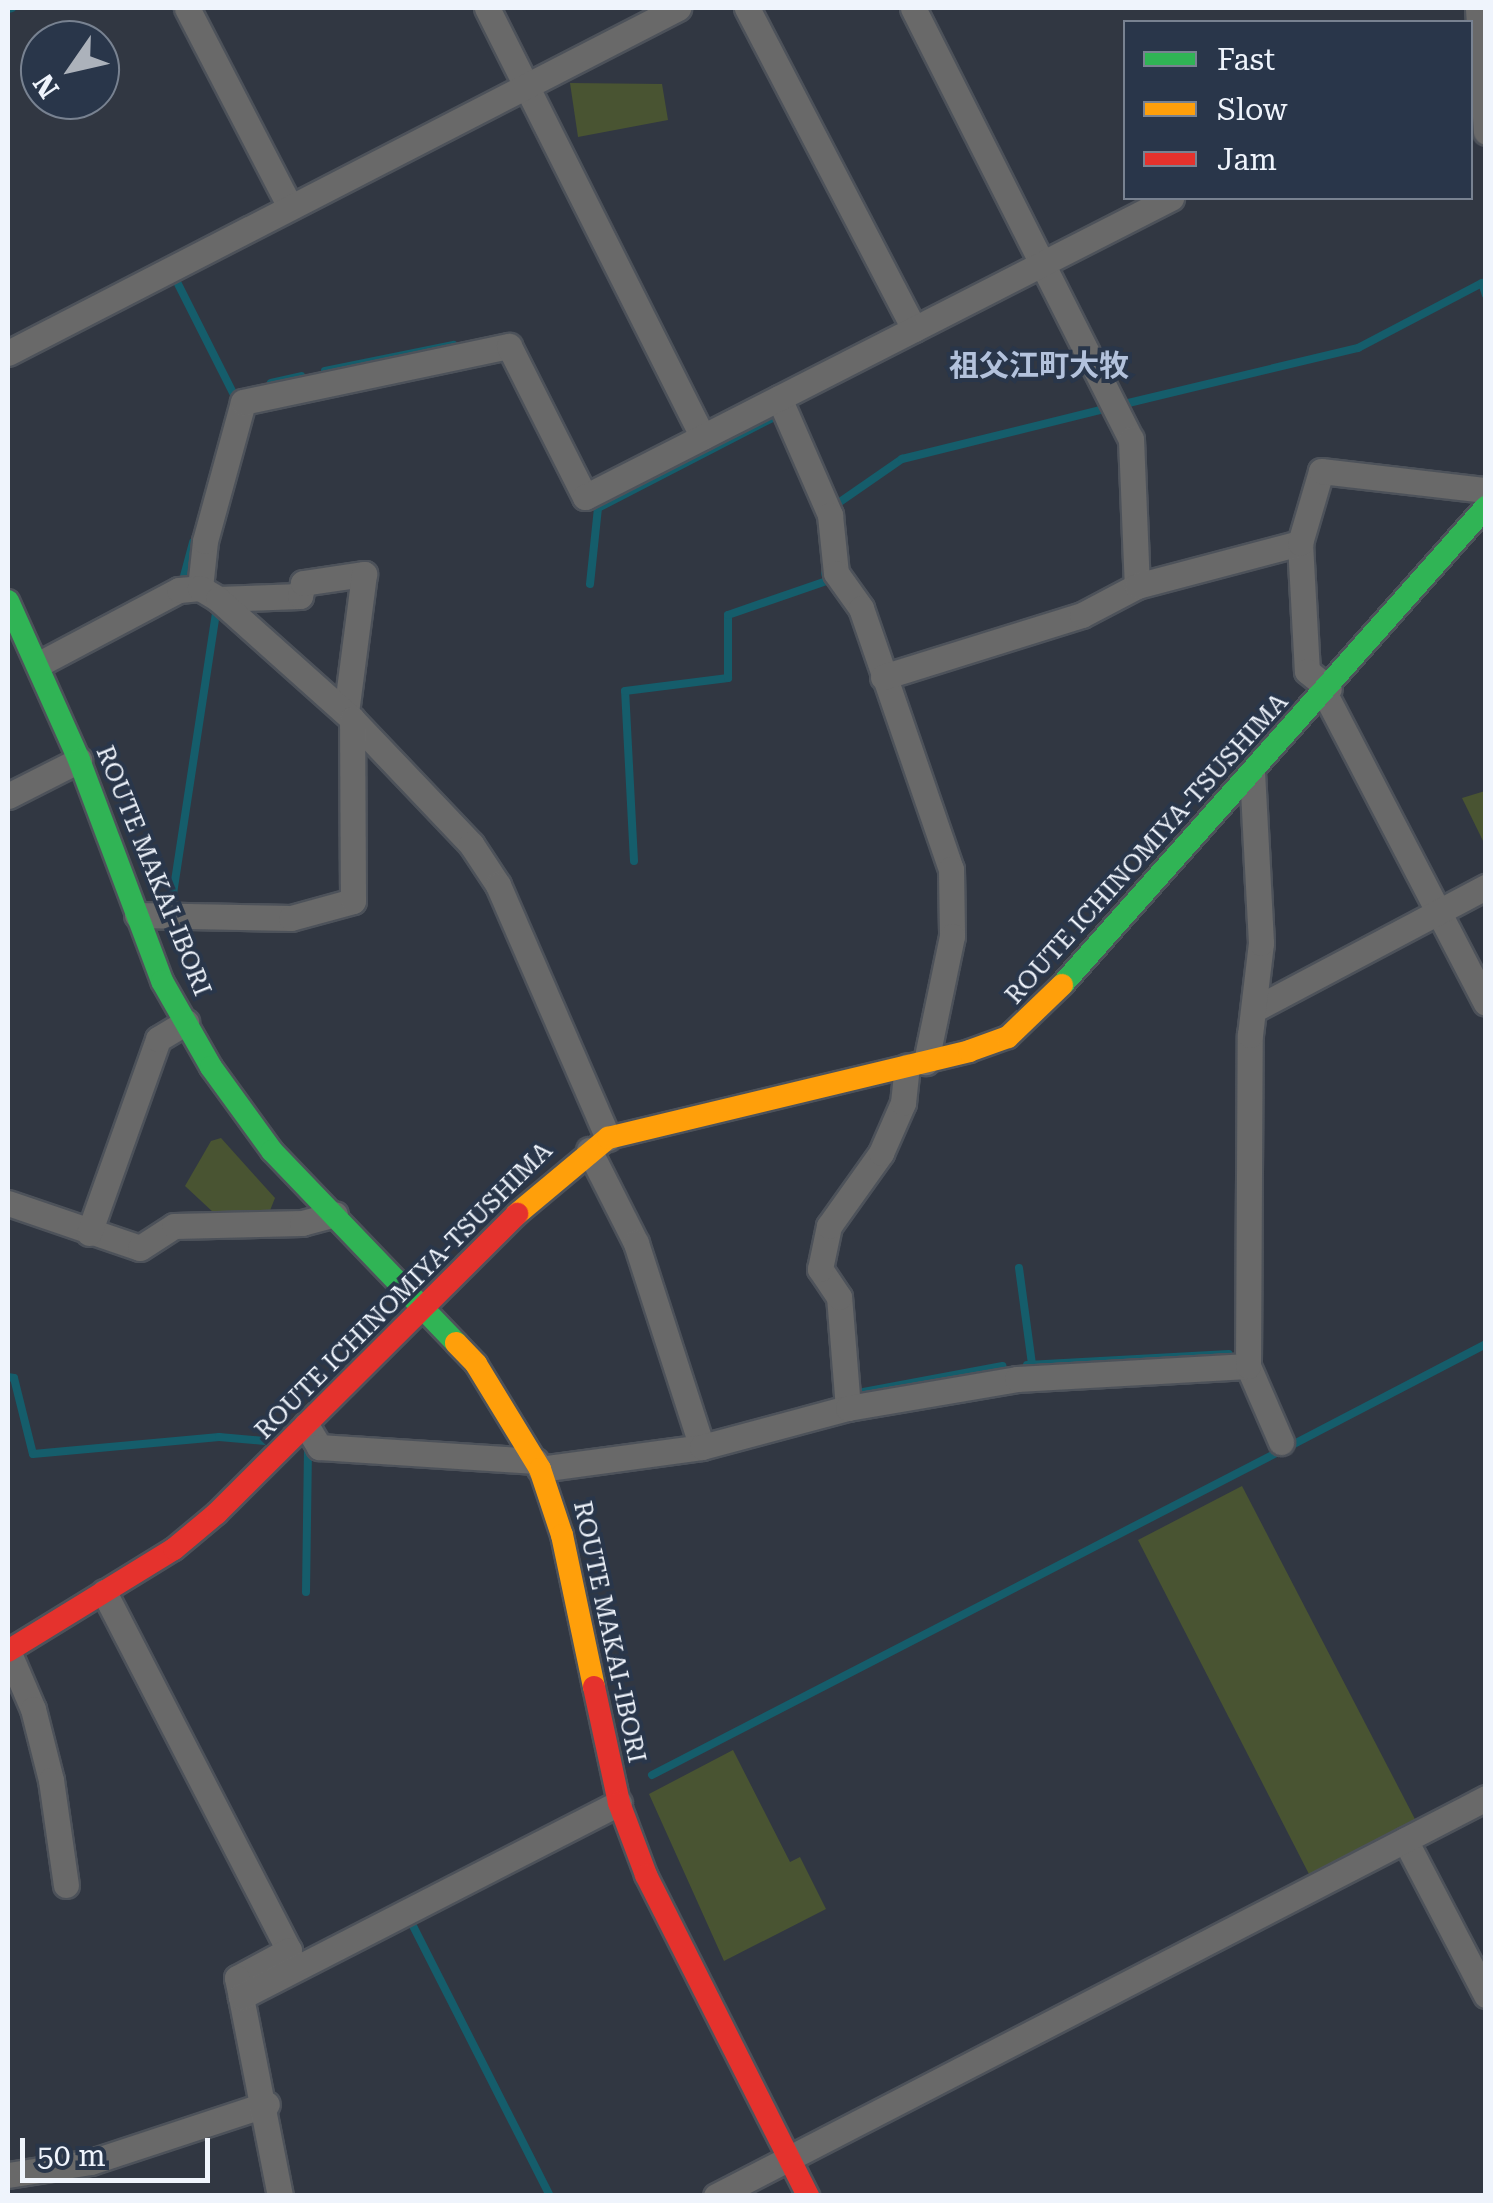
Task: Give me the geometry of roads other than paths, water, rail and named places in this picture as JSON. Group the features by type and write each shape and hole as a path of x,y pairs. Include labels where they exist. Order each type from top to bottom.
{"main road":[{"name":"ROUTE ICHINOMIYA-TSUSHIMA","path":"8,1651 174,1549 306,1426 425,1305 598,1144 637,1126 917,1064 1008,1037 1034,1017 1327,692 1486,507"},
{"name":"ROUTE MAKAI-IBORI","path":"8,601 39,664 138,915 186,1022 272,1151 425,1305 476,1364 538,1465 562,1535 619,1802 646,1875 808,2196"}],"street":[{"path":"187,8 290,208"},
{"path":"487,8 703,437"},
{"path":"8,352 678,8"},
{"path":"747,8 914,329"},
{"path":"914,8 1131,439 1137,586"},
{"path":"1478,8 1475,42 1486,132"},
{"path":"702,1447 636,1243 498,885 471,844 349,716 209,594 205,541 243,402 508,346 586,497 1167,200"},
{"path":"779,398 830,515 836,573 861,608 952,869 952,936 917,1064 881,1154 828,1226 820,1270 839,1296 848,1408"},
{"path":"1486,490 1321,471 1300,543 1307,671 1327,692 1486,1003"},
{"path":"883,677 1082,615 1137,586 1300,543"},
{"path":"39,664 178,590 300,596 303,582 364,574 349,716 352,901 291,918 138,915"},
{"path":"8,796 79,760"},
{"path":"1252,774 1261,942 1257,1008 1250,1035 1248,1366 1281,1442"},
{"path":"1257,1008 1486,886"},
{"path":"89,1234 158,1039 186,1022"},
{"path":"8,1203 89,1234 140,1248 174,1226 302,1223 335,1214"},
{"path":"306,1426 319,1447 538,1465 702,1447 848,1408 1017,1379 1248,1366"},
{"path":"104,1592 288,1950 237,1978 267,2104 280,2196"},
{"path":"8,1651 33,1709 51,1780 66,1885"},
{"path":"716,2196 1486,1798"},
{"path":"242,1996 619,1802"},
{"path":"1405,1840 1486,1995"},
{"path":"8,2176 91,2162 267,2104"}],"waterway":[{"path":"8,9 12,8"},
{"path":"174,276 233,393"},
{"path":"1120,405 1358,348 1482,283 1486,295"},
{"path":"325,371 453,345"},
{"path":"271,383 301,376"},
{"path":"834,506 902,459 1108,408"},
{"path":"590,584 598,508 778,415"},
{"path":"184,576 193,542"},
{"path":"634,861 625,691 728,678 728,615 827,581 825,573"},
{"path":"171,907 216,613"},
{"path":"1019,1268 1032,1364"},
{"path":"1292,1445 1486,1344"},
{"path":"1027,1365 1229,1354"},
{"path":"858,1393 1002,1366"},
{"path":"8,1377 14,1378 33,1454 219,1437 265,1441"},
{"path":"306,1592 308,1448"},
{"path":"652,1775 1278,1452"},
{"path":"409,1918 550,2196"}],"district":[{"name":"祖父江町大牧","path":"1039,366"}]}
